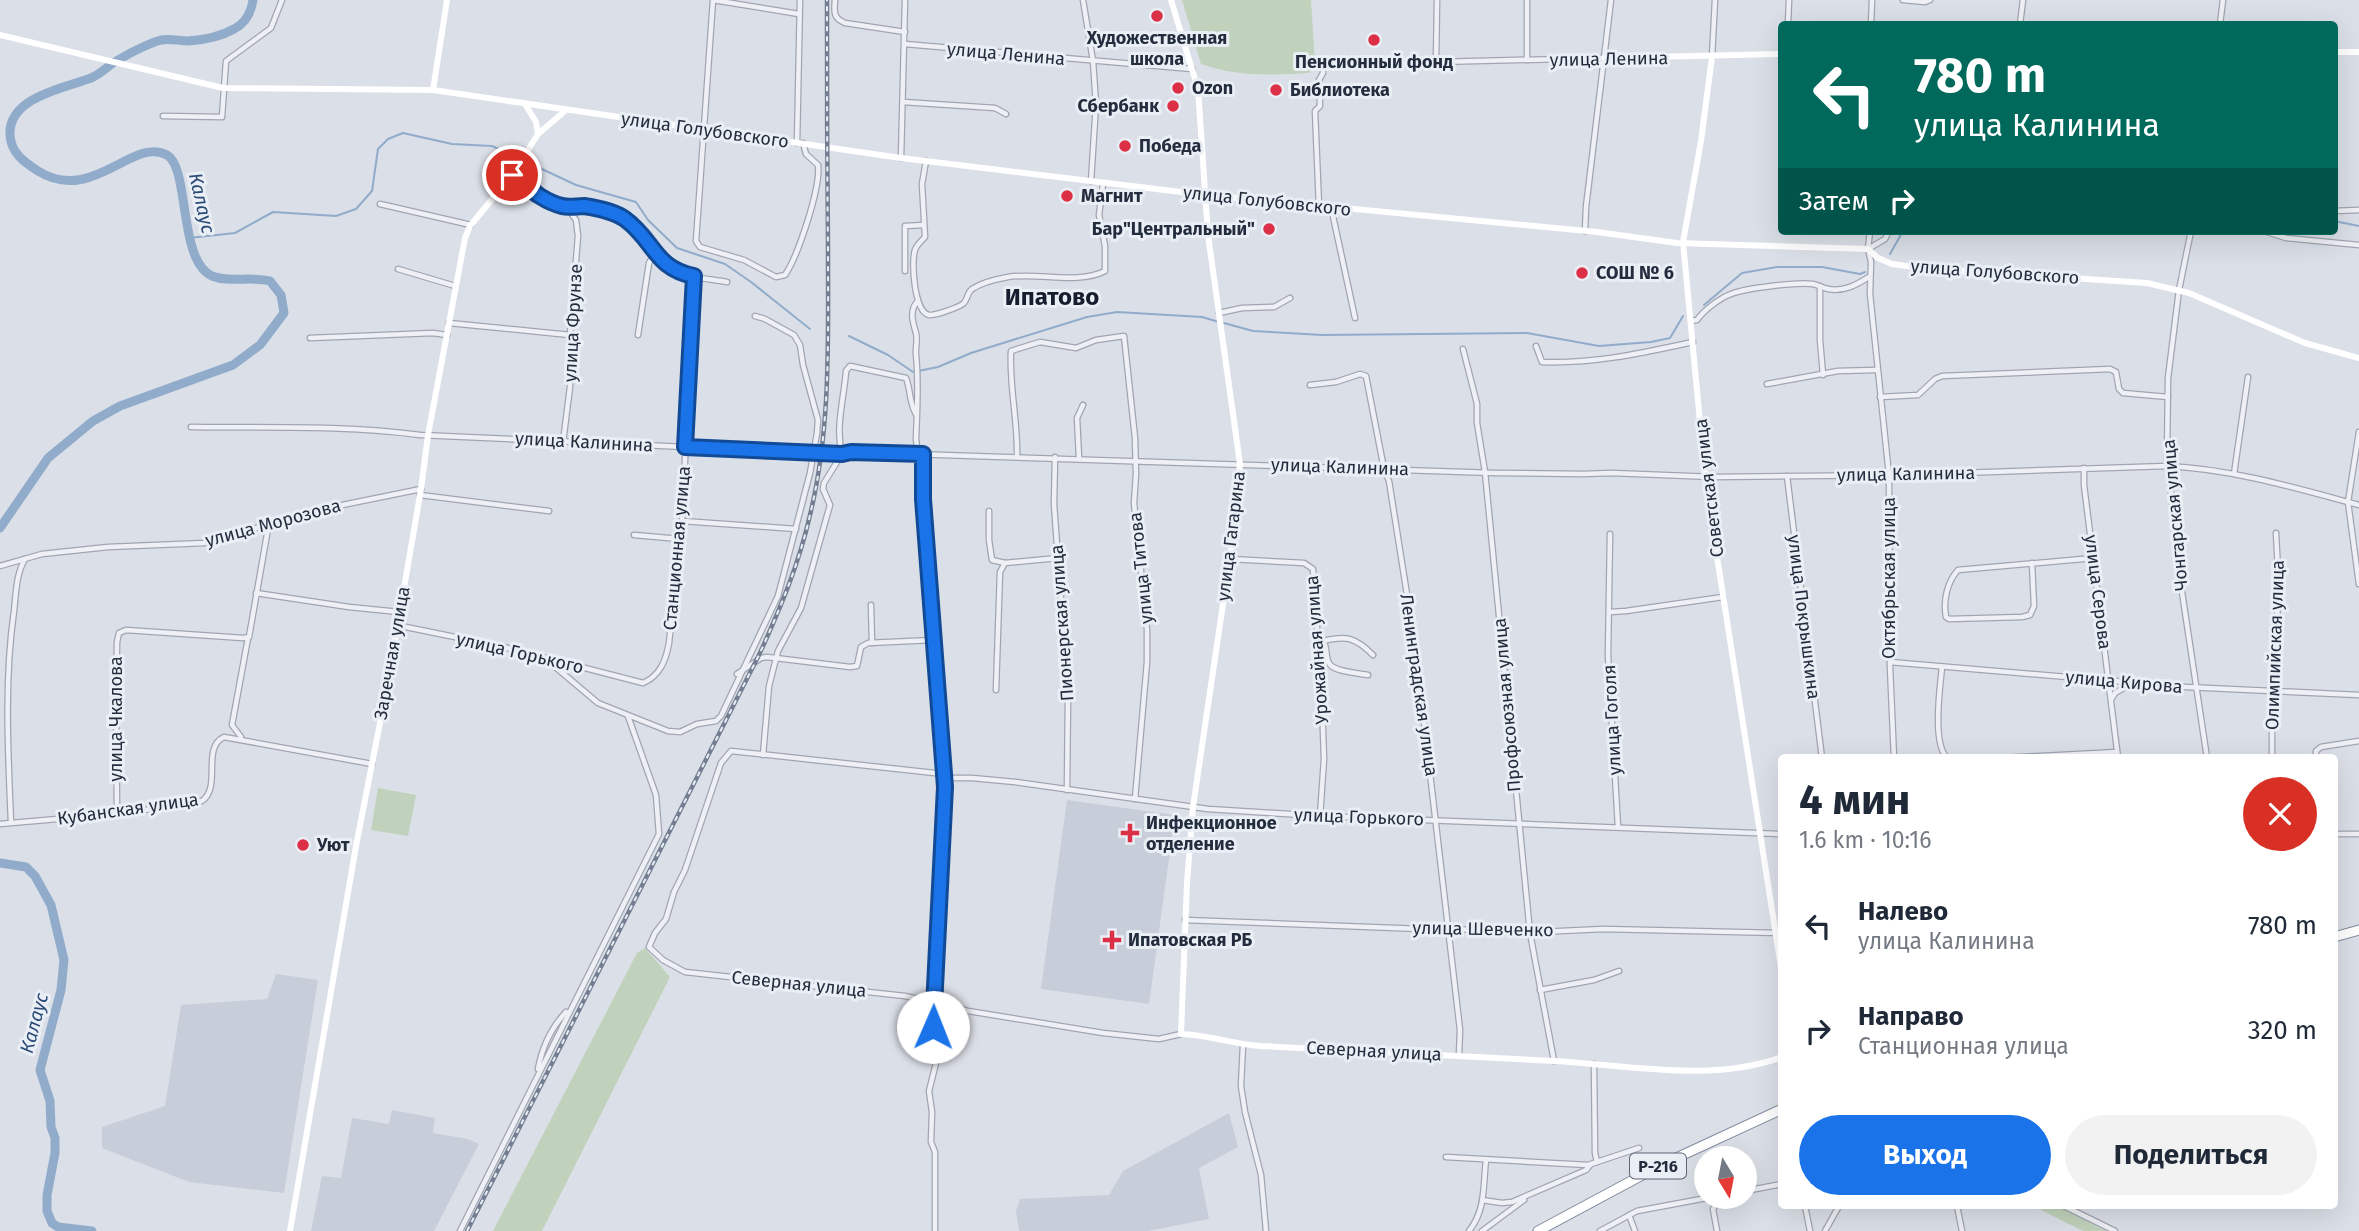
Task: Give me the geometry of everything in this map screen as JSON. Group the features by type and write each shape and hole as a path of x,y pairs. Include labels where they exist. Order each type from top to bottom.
{"highway":[{"path":"2338,936 2359,930"},
{"name":"Р-216","path":"1538,1231 1650,1170 1778,1111"}],"street":[{"path":"163,116 222,117 226,61 271,28 282,0"},
{"path":"433,90 447,0"},
{"path":"799,14 713,0 696,241 705,250 744,260 776,277 785,275 807,227 819,175 818,165 806,154 800,143 800,0"},
{"path":"835,0 834,14 845,23 905,32"},
{"path":"901,158 905,0"},
{"path":"1091,182 1096,104 1093,61 1083,1 1092,0"},
{"name":"улица Гагарина","path":"1171,0 1198,89 1208,235 1240,464 1193,807 1181,1034"},
{"name":"улица Ленина","path":"1437,0 1436,62 1778,54"},
{"path":"1527,0 1527,60"},
{"path":"1585,231 1611,0"},
{"name":"Советская улица","path":"1715,0 1712,57 1684,242 1704,475 1778,933"},
{"path":"1788,21 1789,0"},
{"path":"1871,21 1872,0"},
{"path":"1903,0 1930,0"},
{"path":"2020,21 2023,0"},
{"path":"2220,21 2223,0"},
{"name":"улица Голубовского","path":"0,35 223,88 433,90 901,158 1103,184 1684,242 1868,249 1878,258 1905,266 2147,283 2179,290 2305,343 2359,358"},
{"name":"улица Ленина","path":"905,44 1192,69"},
{"path":"2338,52 2359,52"},
{"path":"1319,206 1315,111 1320,106 1319,80 1323,65"},
{"path":"903,102 995,108 1006,114"},
{"path":"525,104 536,122 538,134"},
{"name":"Заречная улица","path":"290,1231 428,435 465,238 471,225 512,175 538,134 566,110"},
{"path":"926,161 922,184 925,237 915,250 916,302 912,310 918,370 917,448 923,454 922,481 944,775 938,961 933,1004 936,1063 929,1091 933,1112 931,1142 935,1152 935,1231"},
{"path":"512,175 530,191 566,207 585,206 623,218 645,236 655,253 672,270 727,282"},
{"path":"916,302 923,312 937,315 963,304 972,289 1005,278 1033,275 1084,276 1105,271 1105,246 1099,215 1103,184"},
{"path":"380,204 471,225"},
{"path":"566,207 576,220 585,206"},
{"path":"1331,207 1354,318"},
{"path":"2338,211 2359,210"},
{"name":"улица Фрунзе","path":"563,442 569,400 576,220"},
{"path":"905,271 905,226 924,225"},
{"name":"Октябрьская улица","path":"1870,235 1868,249 1871,262 1876,370 1889,475 1890,662 1894,754"},
{"path":"1868,249 1887,235"},
{"name":"Чонгарская улица","path":"2190,235 2179,290 2168,397 2167,466 2195,688 2206,754"},
{"path":"2279,235 2359,245"},
{"path":"905,250 915,250"},
{"path":"638,335 649,263 655,253"},
{"path":"398,269 455,286"},
{"name":"Станционная улица","path":"643,682 658,672 667,655 682,521 694,276"},
{"path":"1692,321 1697,320 1705,309 1730,294 1787,284 1821,286 1827,289 1851,288 1870,277"},
{"path":"1821,286 1820,340 1823,375"},
{"path":"1821,295 1827,289"},
{"path":"1220,315 1242,308 1274,307 1290,298"},
{"path":"543,657 598,703 668,731 680,733 696,724 716,721 721,716 778,596 810,472 818,420 800,345 794,335 755,316"},
{"path":"449,323 570,335"},
{"path":"310,338 433,333 447,335"},
{"name":"улица Титова","path":"1017,456 1011,352 1040,342 1076,348 1096,340 1124,336 1136,461 1134,503 1147,641 1135,799"},
{"path":"1536,346 1542,362 1560,363 1635,355 1694,341"},
{"name":"Профсоюзная улица","path":"1463,349 1477,404 1477,423 1485,472 1530,933 1554,1061"},
{"path":"763,755 769,686 778,651 801,608 827,522 830,505 823,489 824,483 842,454 839,443 840,418 846,371 850,366 906,378 910,388 911,406 916,415"},
{"path":"1880,397 1917,395 1942,376 2110,369 2116,372 2119,389 2123,393 2168,397"},
{"path":"1767,384 1838,371 1876,370"},
{"name":"Ленинградская улица","path":"1310,386 1360,374 1366,375 1384,469 1389,481 1415,645 1460,1030 1459,1055"},
{"path":"2234,474 2248,377"},
{"path":"1079,458 1077,418 1083,405"},
{"name":"улица Калинина","path":"191,427 370,430 812,453 1055,457 1485,472 1787,476 2167,466 2234,474 2359,505"},
{"path":"2359,432 2348,502 2359,583"},
{"name":"Пионерская улица","path":"1055,457 1054,503 1068,695 1067,790"},
{"name":"улица Серова","path":"2084,468 2117,754"},
{"name":"улица Покрышкина","path":"1787,476 1822,754"},
{"name":"улица Морозова","path":"0,566 26,558 108,547 205,543 268,523 365,499 420,492 549,511"},
{"path":"989,511 992,560 1005,563 1058,558"},
{"path":"682,521 796,529"},
{"path":"243,739 234,730 232,723 268,523"},
{"name":"Олимпийская улица","path":"2272,754 2272,690 2279,589 2276,533"},
{"path":"634,534 680,539"},
{"name":"улица Гоголя","path":"1610,534 1608,655 1618,827"},
{"path":"11,822 7,702 9,661 18,580 26,558"},
{"path":"2032,563 2034,606 2030,615 1946,617 1945,597 1958,570 2032,563 2094,558"},
{"name":"Урожайная улица","path":"1229,559 1304,563 1311,566 1315,579 1321,641 1324,759 1320,816"},
{"path":"996,690 1000,572 1005,563"},
{"path":"256,593 399,612"},
{"path":"1609,612 1723,597"},
{"path":"872,606 872,643"},
{"name":"улица Горького","path":"396,625 504,647 643,682"},
{"name":"улица Чкалова","path":"117,814 116,699 119,633 125,630 249,636"},
{"path":"1321,641 1338,637 1356,640 1373,655"},
{"path":"737,674 761,658 857,666 861,647 872,643 933,640"},
{"path":"1321,641 1327,647 1329,663 1335,668"},
{"name":"улица Кирова","path":"1890,662 2195,688 2359,695"},
{"path":"1942,667 1939,738 1940,749 1944,754"},
{"path":"1320,670 1335,668 1368,675"},
{"path":"2111,699 2134,683"},
{"path":"460,1231 537,1077 546,1042 569,1009 659,834 656,796 628,715"},
{"name":"Кубанская улица","path":"0,824 117,814 205,800 209,793 217,741 227,736 372,764"},
{"path":"2316,754 2321,747 2359,741"},
{"name":"улица Горького","path":"731,751 953,778 972,778 1193,807 1320,816 1778,834"},
{"name":"Северная улица","path":"731,751 721,763 666,919 655,933 649,947 679,970 905,996 968,1012 1141,1038 1166,1038 1181,1034 1217,1037 1243,1045 1459,1055 1686,1070 1731,1070 1756,1066 1778,1058"},
{"path":"2338,834 2359,834"},
{"name":"улица Шевченко","path":"1185,920 1448,930 1487,929 1530,933 1603,929 1778,933"},
{"path":"1540,990 1594,980 1619,971"},
{"path":"1243,1045 1241,1086 1261,1175 1266,1231"},
{"path":"1594,1064 1597,1162"},
{"path":"1446,1157 1591,1164 1639,1148"},
{"path":"1469,1231 1479,1219 1486,1160"},
{"path":"1482,1200 1512,1202 1586,1170 1591,1164"},
{"path":"1757,1189 1778,1185"},
{"path":"1482,1231 1533,1193"},
{"path":"1600,1231 1637,1211 1694,1200"},
{"path":"1713,1209 1717,1231"},
{"path":"1806,1209 1810,1231"},
{"path":"1825,1231 1837,1209"},
{"path":"1958,1209 1962,1231"},
{"path":"2070,1209 2115,1231"},
{"path":"1629,1215 1636,1231"}],"shaded area":[{"path":"1067,800 1175,815 1149,1004 1041,989"},
{"path":"276,974 318,980 284,1193 189,1182 102,1148 102,1127 165,1106 181,1005 267,999"},
{"path":"392,1110 435,1118 433,1133 468,1139 479,1144 434,1231 311,1231 322,1176 341,1178 352,1118 389,1124"},
{"path":"1229,1113 1238,1147 1199,1168 1209,1219 1148,1231 1019,1231 1016,1211 1020,1199 1109,1195 1123,1171"}],"green space":[{"path":"1182,0 1311,0 1315,64 1309,73 1268,74 1241,73 1201,64"},
{"path":"378,788 416,795 408,836 371,830"},
{"path":"645,948 670,977 542,1231 493,1231 637,953"},
{"path":"2039,1209 2063,1209 2106,1231 2083,1231"}],"waterway":[{"name":"Калаус","path":"0,528 48,458 93,421 120,406 233,365 260,345 284,313 281,295 270,281 219,278 201,267 189,235 179,177 174,163 167,155 154,152 140,154 94,176 76,180 58,179 38,171 19,156 11,141 12,122 18,111 40,96 94,77 148,44 164,39 200,40 229,32 245,21 253,0"},
{"path":"189,238 235,233 273,212 336,216 356,209 372,191 378,149 388,139 403,133 452,144 492,146 516,157"},
{"path":"529,163 576,185 636,202 648,220 677,248 725,264 810,329"},
{"path":"2338,222 2359,226"},
{"path":"1890,254 1901,235"},
{"path":"1704,305 1742,273 1777,267 1822,267 1860,274 1865,272"},
{"path":"849,336 888,355 913,372 938,367 971,353 1087,317 1117,312 1202,317 1219,322"},
{"path":"1224,323 1253,331 1322,335 1527,333 1599,346 1670,338 1683,316"},
{"name":"Калаус","path":"0,863 26,867 35,876 51,905 64,960 61,990 40,1070 50,1101 51,1127 55,1138 47,1211 52,1223 58,1227 92,1231"}],"railway":[{"path":"467,1231 759,655 795,569 817,483 827,383 827,0"}],"place":[{"name":"Художественная школа","path":"1157,16"},
{"name":"Пенсионный фонд","path":"1374,40"},
{"name":"Ozon","path":"1178,88"},
{"name":"Библиотека","path":"1276,90"},
{"name":"Сбербанк","path":"1173,106"},
{"name":"Победа","path":"1125,146"},
{"name":"Магнит","path":"1067,196"},
{"name":"Бар\"Центральный\"","path":"1269,229"},
{"name":"СОШ № 6","path":"1582,273"},
{"name":"Инфекционное отделение","path":"1130,833"},
{"name":"Уют","path":"303,845"},
{"name":"Ипатовская РБ","path":"1112,940"}],"district":[{"name":"Ипатово","path":"1052,297"}],"route":[{"path":"512,175 530,191 556,204 566,207 585,206 623,218 645,236 661,261 672,270 694,276 685,447 842,454 923,454 923,499 945,787 933,1027"}]}
